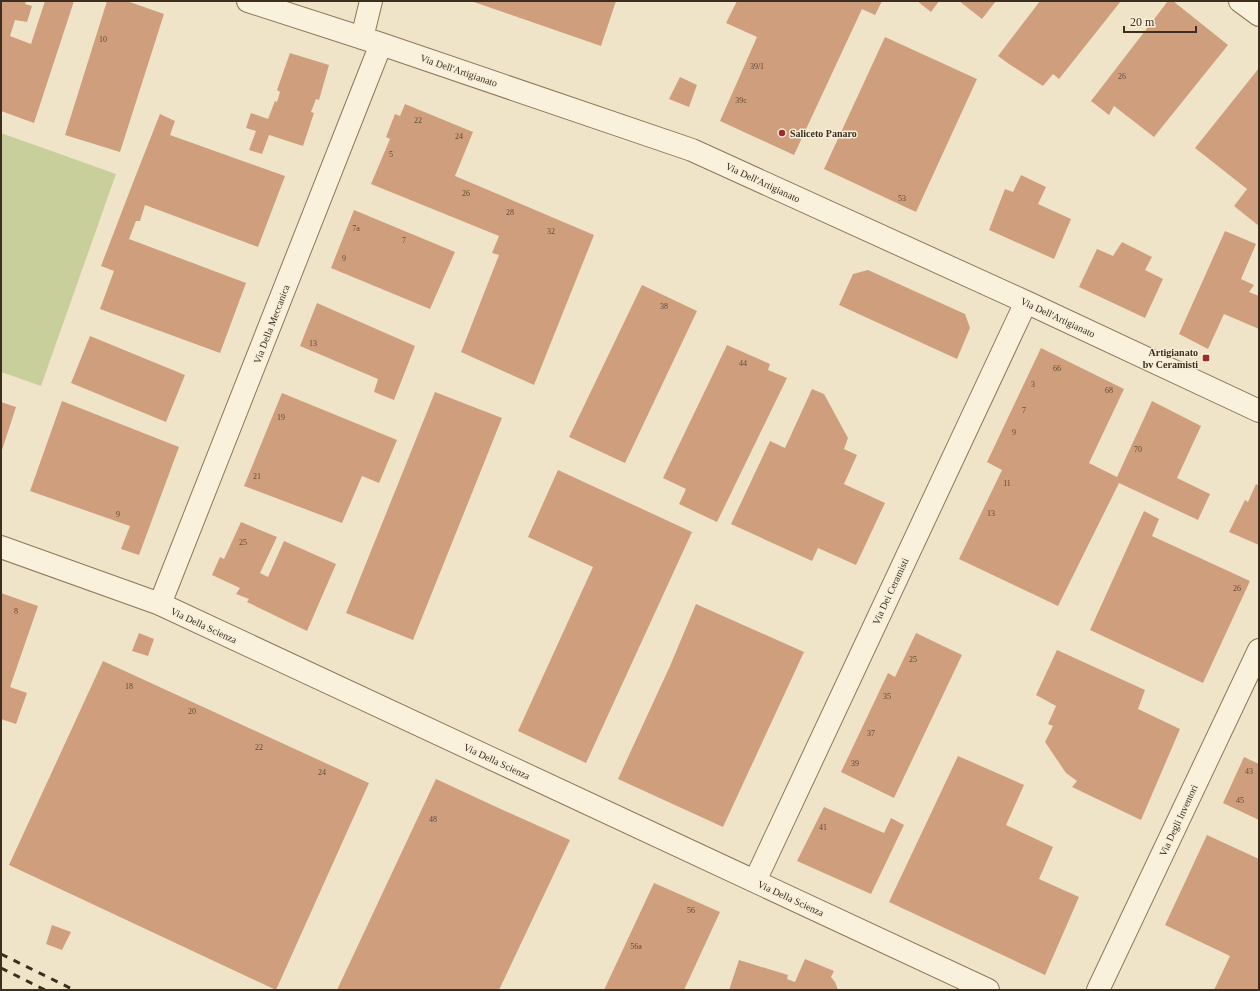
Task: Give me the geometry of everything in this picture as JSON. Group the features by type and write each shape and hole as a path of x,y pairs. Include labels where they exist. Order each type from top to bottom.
{"street":[{"name":"Via Dell'Artigianato","path":"248,1 372,41 692,150 1259,410"},
{"name":"Via Della Meccanica","path":"160,604 372,41 371,1"},
{"path":"1240,1 1259,16"},
{"name":"Via Dei Ceramisti","path":"755,881 1026,302"},
{"name":"Via Della Scienza","path":"1,547 160,604 988,990"},
{"name":"Via Degli Inventori","path":"1098,990 1259,650"}],"green space":[{"path":"1,133 116,174 41,386 1,372"}],"building":[{"path":"1,1 26,1 25,4 32,6 27,22 15,20 10,36 31,44 45,1 74,1 34,123 1,111"},
{"path":"107,1 127,1 164,14 120,152 65,135"},
{"path":"471,1 616,1 601,46"},
{"path":"737,1 882,1 875,15 862,9 794,155 720,121 757,37 726,23"},
{"path":"917,1 939,1 931,12"},
{"path":"959,1 996,1 982,19"},
{"path":"1040,1 1121,1 1059,79 1053,74 1043,86 998,56"},
{"path":"1168,1 1173,1 1228,45 1154,137 1114,106 1109,115 1091,101"},
{"path":"885,37 977,79 916,212 824,169"},
{"path":"290,53 329,65 319,100 316,99 311,112 314,113 303,146 269,135 262,154 249,150 256,131 246,128 251,113 268,119 275,101 277,102 280,92 277,90"},
{"path":"1259,68 1259,226 1234,206 1247,189 1195,148"},
{"path":"680,77 697,85 689,107 669,99"},
{"path":"405,104 473,132 455,176 594,235 534,385 461,352 499,255 492,253 499,236 371,184 390,139 386,137 395,114 400,116"},
{"path":"160,114 175,121 170,135 285,176 258,247 145,205 140,221 136,221 129,239 246,283 220,353 100,309 114,271 101,266"},
{"path":"1021,175 1046,187 1038,204 1071,219 1054,259 989,230 1005,189 1013,192"},
{"path":"354,210 455,252 430,309 331,268"},
{"path":"1225,231 1256,244 1241,279 1254,285 1249,292 1259,296 1259,329 1224,314 1208,349 1179,334"},
{"path":"1122,242 1152,257 1145,270 1163,279 1145,318 1079,287 1097,249 1113,256"},
{"path":"868,270 965,314 970,328 957,359 839,305 853,274"},
{"path":"642,285 697,311 625,463 569,437"},
{"path":"317,303 415,346 394,400 374,392 378,379 300,346"},
{"path":"90,336 185,375 166,422 71,383"},
{"path":"727,345 770,364 768,370 787,378 717,522 679,504 686,489 663,478"},
{"path":"1041,348 1124,389 1089,463 1117,477 1152,401 1201,426 1177,478 1210,494 1198,520 1119,483 1058,606 959,559 1002,470 987,462"},
{"path":"812,389 824,394 848,438 844,449 857,455 844,484 885,503 856,565 818,548 812,561 731,524 770,441 785,448"},
{"path":"435,392 502,418 413,640 346,613"},
{"path":"282,393 397,440 379,483 362,476 342,523 244,486"},
{"path":"62,401 179,447 139,555 121,549 130,526 30,491"},
{"path":"1,402 16,407 1,453"},
{"path":"558,470 692,532 586,763 518,731 593,567 528,537"},
{"path":"1256,484 1259,486 1259,545 1229,532 1245,500 1248,502"},
{"path":"1144,511 1159,519 1152,536 1250,581 1203,683 1090,630"},
{"path":"241,522 277,537 260,573 268,577 284,541 336,564 307,631 247,602 249,599 236,594 240,588 212,575 220,557 224,559"},
{"path":"1,593 38,606 10,687 27,693 16,724 1,719"},
{"path":"696,604 804,652 723,827 618,779 670,666"},
{"path":"139,633 154,639 148,656 132,651"},
{"path":"916,633 962,655 894,798 841,772 888,673 895,677"},
{"path":"1057,650 1145,690 1138,709 1180,729 1141,820 1072,787 1077,781 1066,773 1045,742 1053,726 1048,724 1056,706 1036,695"},
{"path":"103,661 369,783 276,990 9,865"},
{"path":"958,756 1024,785 1006,825 1053,847 1039,879 1079,897 1045,975 889,902"},
{"path":"1244,757 1259,764 1259,820 1223,803"},
{"path":"436,779 570,840 499,990 337,990"},
{"path":"824,807 884,833 891,818 904,825 871,894 797,861"},
{"path":"1207,835 1259,859 1259,990 1214,990 1230,956 1165,925"},
{"path":"654,883 720,912 684,990 604,990"},
{"path":"52,925 71,932 62,950 46,944"},
{"path":"805,959 834,971 831,977 838,990 729,990 739,960 788,975 787,979 795,982"}],"railway":[{"path":"1,954 74,990"},
{"path":"1,968 45,990"}],"place":[{"name":"Saliceto Panaro","path":"782,133"},
{"name":"Artigianato bv Ceramisti","path":"1206,358"}]}
